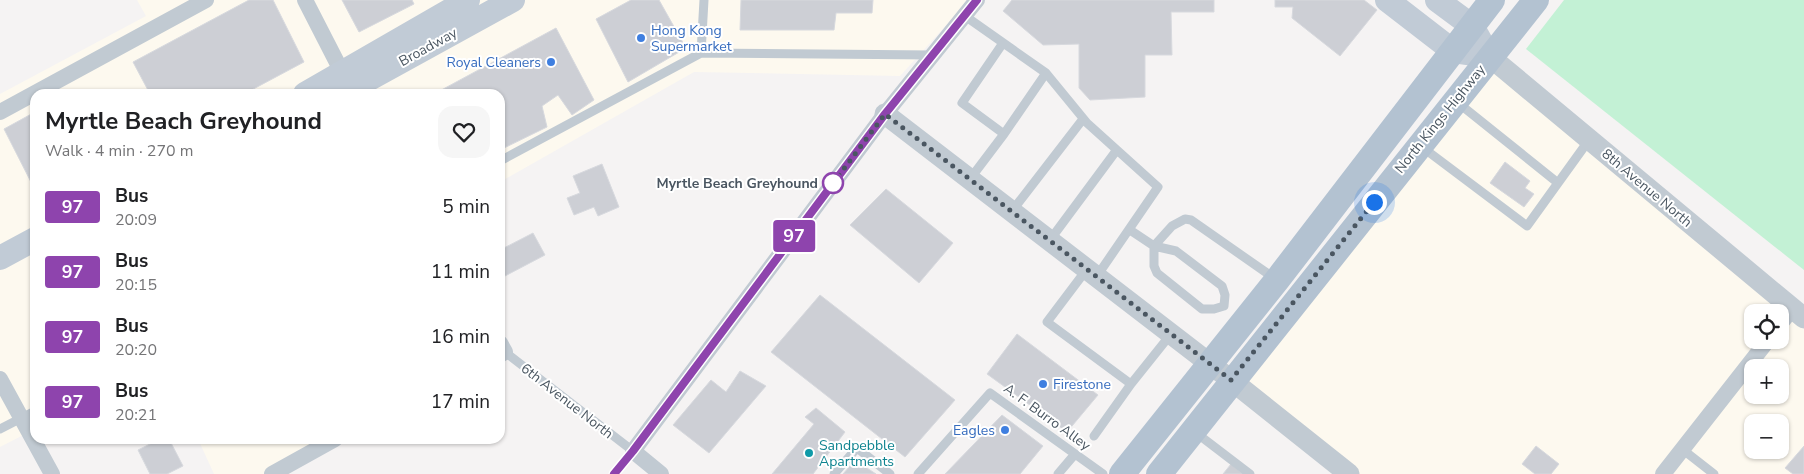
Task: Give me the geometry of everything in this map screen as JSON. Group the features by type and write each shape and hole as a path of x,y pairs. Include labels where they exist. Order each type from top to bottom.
{"main road":[{"name":"Broadway","path":"347,88 468,0"},
{"name":"Broadway","path":"347,88 514,0"},
{"path":"1387,0 1453,51 1490,56"},
{"path":"1437,0 1472,26 1490,56"},
{"path":"1122,474 1210,364 1233,315 1277,280 1492,0"},
{"name":"North Kings Highway","path":"1165,472 1192,430 1231,380 1536,0"},
{"path":"0,258 30,242"},
{"path":"0,276 30,260"}],"street":[{"path":"42,89 206,0"},
{"path":"305,0 347,88"},
{"path":"633,451 885,114 977,0"},
{"name":"8th Avenue North","path":"1490,56 1792,317"},
{"path":"0,112 30,96"},
{"path":"885,114 1231,380 1349,474"},
{"path":"1662,474 1761,349"},
{"path":"0,379 28,414"},
{"path":"40,444 52,474"},
{"path":"272,474 326,444"},
{"name":"6th Avenue North","path":"633,451 661,474"}],"lane":[{"path":"701,53 704,0"},
{"path":"965,16 1046,73 1083,120 1158,187 1130,230 1047,322 1131,384"},
{"path":"1003,43 962,103 1004,134"},
{"path":"505,158 701,53 933,55"},
{"path":"970,179 1046,73"},
{"path":"1455,100 1558,183"},
{"path":"1012,211 1083,120"},
{"path":"1419,145 1527,226 1589,140"},
{"path":"1050,240 1116,151"},
{"path":"1233,315 1214,309 1202,309 1157,273 1154,266 1154,246 1172,226 1184,220 1191,220 1277,280"},
{"path":"1130,230 1154,246 1176,251 1222,286 1233,315"},
{"path":"1094,436 1131,384 1171,334"},
{"name":"6th Avenue North","path":"505,352 633,451"},
{"name":"A. F. Burro Alley","path":"918,474 990,393 1103,474"},
{"path":"0,429 28,414"},
{"path":"1192,430 1250,474"},
{"path":"834,474 857,448 890,474"},
{"path":"1682,449 1714,474"},
{"path":"614,474 633,451"},
{"path":"1058,474 1075,454"}],"shaded area":[{"path":"137,0 969,0 900,76 694,72 505,179 505,89 30,89 30,432 0,447 0,94 146,16"},
{"path":"1489,56 1787,304 1744,304 1744,349 1789,349 1789,306 1804,318 1804,474 1349,474 1231,380"},
{"path":"200,444 326,444 272,474 214,474"}],"green space":[{"path":"1564,0 1804,0 1804,270 1526,49"}],"building":[{"path":"249,0 273,0 304,62 253,89 147,89 133,62"},
{"path":"342,0 412,0 414,4 359,32"},
{"path":"631,0 659,0 686,48 628,82 596,19"},
{"path":"741,0 873,0 872,13 836,13 834,30 740,30"},
{"path":"1012,0 1214,0 1214,12 1171,12 1172,55 1145,55 1145,97 1090,100 1079,88 1079,44 1043,45 1003,11"},
{"path":"1275,0 1364,0 1377,10 1340,56 1292,18 1293,7 1275,7"},
{"path":"556,28 594,100 572,115 558,95 542,106 547,127 505,148 505,89 443,89"},
{"path":"30,115 30,180 4,129"},
{"path":"1505,162 1530,181 1525,188 1534,194 1524,207 1490,183"},
{"path":"602,164 619,207 598,216 594,207 574,215 567,198 580,193 573,176"},
{"path":"886,189 953,243 919,283 850,225"},
{"path":"533,233 545,255 505,276 505,247"},
{"path":"820,295 955,400 905,457 771,352"},
{"name":"Firestone","path":"1017,334 1098,395 1067,432 987,374"},
{"path":"740,371 766,386 709,453 673,425 711,380 726,392"},
{"name":"Sandpebble Apartments","path":"816,408 845,432 813,474 772,474 814,424 805,417"},
{"name":"Eagles","path":"1002,415 1043,446 1020,474 945,474"},
{"path":"150,444 172,444 183,466 167,474 150,474 138,450"},
{"path":"1536,446 1559,464 1551,474 1535,474 1522,464"},
{"path":"1804,446 1804,474 1793,474 1785,468"},
{"path":"855,460 876,474 843,474"},
{"path":"1231,464 1243,474 1223,474"}],"bus line":[{"name":"97","path":"614,474 885,114 977,0"}],"place":[{"name":"Hong Kong Supermarket","path":"641,38"},
{"name":"Royal Cleaners","path":"551,62"},
{"name":"Myrtle Beach Greyhound","path":"833,183"},
{"name":"Firestone","path":"1043,384"},
{"name":"Eagles","path":"1005,430"},
{"name":"Sandpebble Apartments","path":"809,453"}],"route":[{"path":"833,183 828,190 885,114 1231,380 1374,202"}]}
